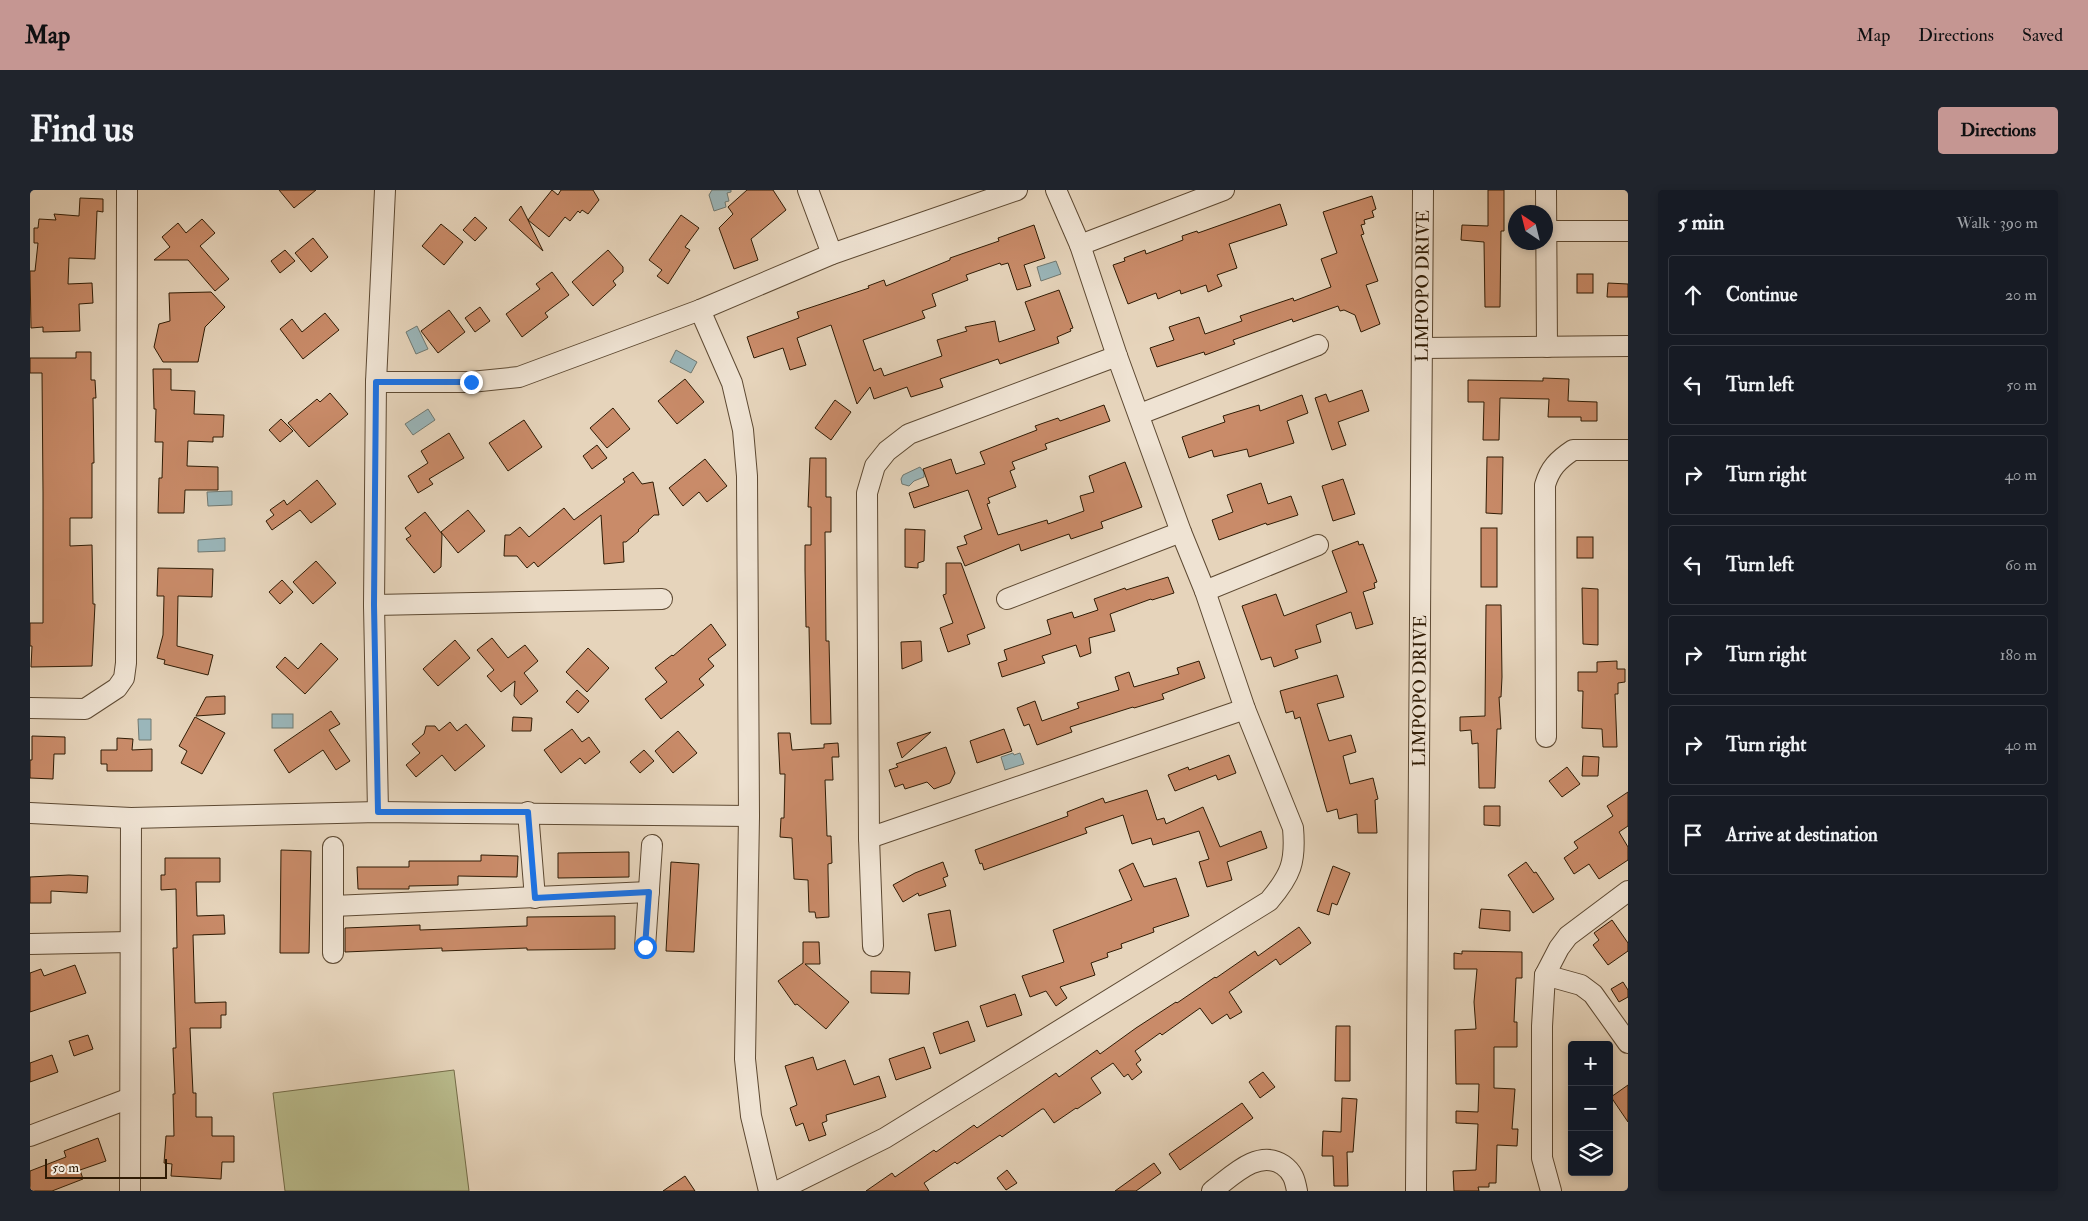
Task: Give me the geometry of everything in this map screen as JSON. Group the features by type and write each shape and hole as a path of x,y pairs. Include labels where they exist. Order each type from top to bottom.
{"street":[{"path":"30,708 85,710 117,688 124,678 126,663 127,190"},
{"path":"378,812 374,605 376,382 386,190"},
{"path":"808,190 832,254"},
{"path":"376,382 471,382 519,377 700,310 832,254 1017,190"},
{"path":"778,1191 885,1138 1269,901 1283,884 1293,864 1294,828 1244,709 1205,591 1181,532 1140,414 1117,356 1080,245 1056,190"},
{"path":"1080,245 1224,190"},
{"name":"LIMPOPO DRIVE","path":"1416,1191 1423,190"},
{"path":"1546,190 1546,205"},
{"path":"1553,231 1628,231"},
{"path":"1547,250 1547,347"},
{"path":"700,310 732,383 743,430 747,476 749,816 745,1059 751,1116 769,1191"},
{"path":"1140,414 1318,345"},
{"path":"1422,348 1628,346"},
{"path":"873,946 869,838 867,493 875,466 888,451 909,434 1117,356"},
{"path":"1546,737 1545,485 1553,466 1572,450 1628,450"},
{"path":"1007,599 1181,532"},
{"path":"1205,591 1318,545"},
{"path":"374,605 662,599"},
{"path":"869,838 1244,709"},
{"path":"30,813 131,818 378,812 528,812 749,816"},
{"path":"528,812 535,898"},
{"path":"130,1191 131,818"},
{"path":"645,947 652,845"},
{"path":"333,847 333,953"},
{"path":"1551,1191 1542,1158 1542,1026 1545,975 1559,948 1568,936 1628,890"},
{"path":"333,906 649,892"},
{"path":"30,944 130,942"},
{"path":"1545,975 1581,985 1593,994 1628,1043"},
{"path":"30,1136 130,1098"},
{"path":"1212,1191 1249,1164 1268,1160 1281,1164 1291,1172 1295,1178 1297,1191"}],"green space":[{"path":"454,1070 469,1191 285,1191 273,1093"}],"water":[{"path":"712,190 731,190 731,192 727,193 729,201 725,202 726,207 714,211 709,195"},
{"path":"1056,261 1061,274 1041,281 1037,267"},
{"path":"417,326 428,349 416,354 406,332"},
{"path":"676,350 697,362 691,373 670,362"},
{"path":"428,409 435,420 413,435 405,424"},
{"path":"920,467 924,472 924,477 914,481 909,486 902,484 901,479 903,475"},
{"path":"232,491 232,505 208,506 207,492"},
{"path":"225,538 225,551 198,552 198,540"},
{"path":"272,714 293,714 293,728 272,728"},
{"path":"138,719 151,719 151,740 139,740"},
{"path":"1013,753 1014,755 1020,753 1024,764 1005,770 1001,757"}],"building":[{"path":"279,190 316,190 294,208"},
{"path":"552,190 558,195 561,190 593,190 599,200 588,214 582,210 580,213 578,211 570,221 565,217 549,237 528,220"},
{"path":"747,190 773,190 786,210 751,239 758,260 734,269 719,228 733,214 728,207"},
{"path":"1488,190 1504,190 1504,231 1501,231 1500,307 1485,307 1484,242 1461,240 1462,225 1488,226"},
{"path":"1372,196 1376,209 1372,211 1374,217 1364,220 1365,224 1361,225 1364,234 1361,235 1378,281 1366,285 1380,324 1361,332 1355,315 1344,310 1340,311 1338,306 1293,322 1292,319 1233,340 1235,344 1205,355 1204,352 1157,367 1150,348 1174,340 1169,327 1199,317 1205,334 1242,321 1240,316 1293,298 1294,301 1331,287 1321,259 1337,253 1323,212"},
{"path":"80,198 103,199 103,212 97,211 95,259 69,258 68,284 92,283 93,303 79,304 80,331 43,332 43,327 31,328 30,271 35,271 38,243 34,243 34,228 38,228 39,219 56,220 54,214 79,216"},
{"path":"1280,204 1287,225 1229,244 1237,268 1217,275 1222,286 1208,292 1206,285 1181,294 1180,290 1158,299 1156,293 1128,304 1113,265 1125,261 1124,258 1145,250 1146,254 1183,240 1182,236 1197,231 1198,233"},
{"path":"521,206 543,251 509,220"},
{"path":"681,215 699,228 685,247 690,250 668,284 657,276 662,270 649,260"},
{"path":"475,217 487,228 475,241 463,230"},
{"path":"202,219 215,233 200,246 229,279 215,291 188,260 154,260 170,247 162,237 178,223 186,233"},
{"path":"441,224 463,242 444,265 422,246"},
{"path":"1034,225 1045,258 1024,265 1031,286 1017,290 1008,263 1001,265 1000,263 966,275 968,280 932,294 936,306 922,311 925,318 863,340 874,371 881,368 884,376 942,356 937,340 967,331 965,327 995,321 999,342 1035,330 1025,302 1059,290 1073,328 1070,329 1071,331 1057,337 1059,343 1000,364 998,359 940,379 943,387 911,397 907,387 874,399 870,387 857,404 831,325 797,338 806,365 790,370 783,348 754,358 747,337 799,318 797,312 869,288 868,286 884,280 886,286 950,260 950,258 999,241 998,238"},
{"path":"313,238 328,257 311,272 295,253"},
{"path":"285,250 295,261 280,273 271,261"},
{"path":"608,250 623,267 623,272 613,281 616,285 593,306 572,282"},
{"path":"552,272 569,295 545,313 548,317 522,337 506,314 540,289 536,284"},
{"path":"1577,274 1593,274 1593,293 1577,293"},
{"path":"1608,283 1628,284 1628,297 1607,297"},
{"path":"211,292 225,307 205,327 198,362 163,362 154,347 159,324 170,321 169,293"},
{"path":"480,307 490,321 475,332 465,318"},
{"path":"449,310 465,332 438,353 421,331"},
{"path":"325,313 339,330 303,359 280,329 292,319 302,332"},
{"path":"76,352 91,352 91,380 95,380 96,398 93,398 94,463 92,463 92,518 70,518 70,546 92,545 93,604 95,604 92,666 31,667 30,623 43,623 43,492 42,373 30,373 30,358 76,358"},
{"path":"153,369 171,369 171,390 195,391 194,414 224,415 223,437 213,437 213,442 188,441 187,466 218,467 218,490 185,490 184,513 158,513 159,478 162,478 163,442 155,442 156,409 154,409"},
{"path":"1543,378 1569,379 1568,401 1597,402 1597,421 1581,421 1581,417 1548,417 1549,399 1500,398 1499,440 1483,440 1484,402 1468,402 1468,380 1543,381"},
{"path":"685,379 704,402 677,424 658,401"},
{"path":"1362,390 1369,411 1338,422 1346,445 1332,450 1315,398 1326,394 1329,402"},
{"path":"330,393 348,414 309,447 288,423 317,399 320,402"},
{"path":"1302,395 1308,413 1287,421 1294,443 1249,457 1247,449 1214,457 1212,450 1189,458 1182,437 1225,422 1223,416 1259,405 1260,411"},
{"path":"835,400 851,412 831,440 815,428"},
{"path":"1104,405 1110,421 1045,444 1047,449 1012,462 1015,469 1010,471 1016,487 988,498 990,503 987,504 998,535 1047,520 1048,524 1084,511 1080,496 1094,492 1089,476 1125,462 1142,507 1101,522 1103,528 1071,539 1069,534 1021,551 1019,544 965,566 957,547 967,544 964,536 982,529 968,490 914,508 909,493 929,486 923,469 951,459 956,474 985,464 980,452 1037,430 1035,426 1058,418 1060,421"},
{"path":"613,408 630,429 607,448 590,428"},
{"path":"281,419 293,431 280,442 269,430"},
{"path":"524,420 542,447 508,471 489,443"},
{"path":"449,433 464,458 429,479 433,484 418,493 408,476 428,463 421,451"},
{"path":"597,445 607,458 592,469 583,456"},
{"path":"1487,457 1503,457 1502,514 1486,513"},
{"path":"810,458 826,458 826,497 831,497 831,532 825,532 826,641 829,641 831,724 811,724 809,627 806,627 805,570 805,545 811,545 811,507 808,507"},
{"path":"705,459 727,486 707,502 699,492 683,506 669,488"},
{"path":"633,472 642,484 653,482 659,515 654,515 639,531 626,542 623,542 624,562 604,564 601,515 538,567 534,562 527,568 517,556 504,556 505,535 510,535 520,527 529,537 564,508 574,520 625,482 623,479"},
{"path":"1343,479 1355,514 1333,521 1322,486"},
{"path":"317,480 336,504 311,523 300,510 272,530 266,521 274,515 270,510 284,500 287,505"},
{"path":"1261,483 1268,504 1291,496 1298,515 1267,525 1266,523 1219,540 1212,520 1233,512 1227,495"},
{"path":"468,510 485,531 458,553 441,532"},
{"path":"425,512 442,534 441,567 434,573 406,539 411,536 405,528"},
{"path":"1481,528 1497,528 1497,587 1481,587"},
{"path":"905,529 925,530 924,561 918,563 918,568 905,567"},
{"path":"1577,537 1593,537 1593,558 1577,558"},
{"path":"1358,541 1359,545 1363,544 1377,582 1374,583 1375,588 1363,592 1373,624 1356,629 1351,612 1316,625 1321,642 1295,650 1298,658 1274,667 1271,657 1261,660 1242,606 1276,594 1284,616 1347,592 1332,551"},
{"path":"316,561 336,583 313,604 293,582"},
{"path":"946,563 961,563 985,628 967,635 970,644 948,652 940,628 953,623 943,595 946,594"},
{"path":"158,568 213,569 212,597 178,596 177,646 213,655 208,675 164,664 165,660 157,658 163,635 164,596 157,596"},
{"path":"1168,577 1174,593 1110,614 1115,631 1089,638 1091,653 1080,657 1076,645 1042,656 1045,663 1002,677 998,663 1007,660 1004,650 1051,634 1047,620 1072,612 1074,618 1098,610 1094,599 1125,588 1126,590"},
{"path":"282,580 293,592 280,604 269,592"},
{"path":"1582,588 1598,589 1598,645 1583,644"},
{"path":"1486,605 1501,605 1502,677 1501,697 1499,697 1501,729 1497,729 1495,788 1479,788 1478,743 1472,744 1471,730 1460,731 1460,717 1485,716"},
{"path":"711,624 726,645 708,659 714,666 699,679 704,685 661,719 645,699 667,682 655,668 673,656"},
{"path":"492,638 508,658 525,645 538,661 524,673 538,691 521,705 514,696 515,681 501,692 487,676 494,670 477,650"},
{"path":"455,640 470,658 438,686 423,669"},
{"path":"921,641 922,661 902,669 901,642"},
{"path":"321,643 338,659 305,694 276,667 285,657 298,669"},
{"path":"588,648 609,668 587,692 566,672"},
{"path":"1199,661 1205,678 1162,694 1164,699 1070,727 1072,732 1037,745 1029,724 1024,726 1017,708 1035,701 1042,721 1079,708 1077,703 1119,690 1115,677 1129,672 1134,687 1179,674 1177,668"},
{"path":"1617,661 1617,669 1625,669 1625,682 1618,683 1618,694 1615,694 1617,747 1603,747 1602,729 1582,728 1583,691 1578,691 1578,672 1597,672 1597,662"},
{"path":"1337,675 1344,697 1317,704 1329,741 1351,735 1356,752 1343,756 1350,784 1373,778 1378,799 1375,800 1377,833 1358,833 1357,814 1339,819 1337,809 1327,812 1300,717 1295,719 1293,711 1286,713 1280,691"},
{"path":"577,690 589,701 578,713 566,702"},
{"path":"225,696 225,714 196,716 206,697"},
{"path":"331,711 340,724 329,730 350,761 336,770 323,750 289,773 274,750"},
{"path":"195,717 225,733 202,774 181,763 187,751 179,746"},
{"path":"513,717 532,718 531,731 512,731"},
{"path":"450,722 457,731 466,724 485,746 455,771 442,755 416,777 406,765 420,753 412,744 424,734 426,726 435,726 439,731"},
{"path":"572,729 582,742 589,737 600,752 585,764 580,758 561,773 544,750"},
{"path":"1004,729 1012,751 977,763 970,741"},
{"path":"678,731 697,753 673,773 655,751"},
{"path":"931,732 902,758 897,743"},
{"path":"778,733 790,733 792,750 824,748 824,744 838,743 839,757 832,757 833,780 825,780 827,836 831,836 832,863 828,864 829,917 816,918 815,912 809,912 808,880 794,879 792,838 780,837 781,818 784,818 785,774 780,774"},
{"path":"32,736 65,737 65,754 54,754 53,779 30,778"},
{"path":"117,738 133,739 132,750 152,749 152,771 107,771 107,764 101,764 101,750 117,750"},
{"path":"946,747 955,773 950,783 934,789 927,782 905,789 903,784 895,787 889,770 898,767 896,764"},
{"path":"644,750 654,761 640,773 630,762"},
{"path":"1229,755 1236,773 1218,780 1216,775 1175,791 1168,775 1188,767 1189,770"},
{"path":"1583,756 1599,757 1598,776 1582,776"},
{"path":"1567,767 1580,784 1562,797 1549,781"},
{"path":"1147,790 1157,820 1164,818 1166,824 1203,807 1220,847 1261,831 1267,848 1227,862 1232,880 1207,887 1199,862 1209,859 1199,831 1153,845 1151,838 1132,844 1123,815 1085,828 1087,833 984,870 982,863 980,864 975,850 1068,816 1067,812 1103,798 1105,803"},
{"path":"1628,792 1628,826 1619,832 1628,847 1628,860 1599,879 1589,864 1574,874 1564,858 1578,848 1574,842 1613,816 1607,806"},
{"path":"1484,806 1500,806 1500,826 1484,825"},
{"path":"281,850 311,851 309,953 280,953"},
{"path":"629,852 629,877 558,878 558,853"},
{"path":"481,855 518,856 517,877 458,876 458,885 409,886 409,889 358,889 357,867 409,867 409,861 481,861"},
{"path":"165,858 220,858 220,882 196,882 197,916 224,915 225,934 193,935 195,1003 226,1002 226,1015 221,1015 221,1028 190,1028 193,1093 196,1093 196,1117 212,1117 212,1136 234,1136 234,1162 222,1162 221,1179 171,1176 172,1164 164,1163 166,1136 174,1136 173,1048 176,1048 173,948 177,948 176,889 161,890 161,875 165,875"},
{"path":"671,862 699,864 694,952 666,951"},
{"path":"943,862 948,876 943,878 946,886 919,896 918,893 903,902 893,885 915,873"},
{"path":"1526,862 1534,873 1536,872 1554,899 1533,913 1508,875"},
{"path":"1133,863 1144,887 1176,878 1189,916 1153,928 1154,932 1121,944 1122,948 1107,953 1108,957 1091,963 1095,975 1060,987 1067,998 1056,1006 1046,991 1030,997 1022,976 1064,962 1053,930 1132,900 1119,870"},
{"path":"1333,866 1350,873 1337,905 1332,903 1329,915 1317,911"},
{"path":"88,876 87,893 51,891 51,903 30,903 30,877"},
{"path":"1481,909 1510,911 1510,931 1479,928"},
{"path":"950,910 956,946 935,951 928,914"},
{"path":"615,916 615,949 527,950 527,948 442,951 442,948 345,952 345,928 420,925 420,930 527,926 527,917"},
{"path":"1612,920 1628,943 1628,951 1608,965 1593,945 1599,940 1594,933"},
{"path":"1299,927 1311,943 1280,965 1276,959 1229,992 1242,1012 1230,1019 1227,1014 1212,1024 1200,1008 1162,1035 1160,1033 1135,1051 1141,1060 1136,1064 1142,1072 1132,1080 1128,1074 1124,1077 1113,1063 1091,1078 1101,1093 1054,1123 1044,1109 1042,1109 1002,1137 1000,1135 957,1164 955,1162 924,1183 929,1191 866,1191 892,1173 895,1177 934,1150 936,1152 974,1125 977,1128 1056,1073 1059,1077 1097,1050 1100,1054 1136,1028 1255,951 1258,956"},
{"path":"803,942 819,942 820,964 805,964 849,1002 826,1029 797,1004 795,1005 778,981 803,963"},
{"path":"1462,951 1522,952 1522,978 1516,978 1514,1022 1517,1022 1517,1047 1494,1047 1494,1088 1515,1089 1512,1129 1518,1129 1517,1146 1497,1145 1496,1183 1489,1183 1489,1187 1478,1187 1479,1191 1454,1191 1453,1171 1476,1170 1478,1124 1456,1123 1456,1111 1478,1112 1479,1084 1456,1084 1455,1030 1476,1029 1474,1002 1477,969 1454,969 1454,953 1462,954"},
{"path":"75,965 86,993 30,1012 30,973 41,969 44,976"},
{"path":"871,971 910,972 909,994 871,993"},
{"path":"1623,982 1628,990 1628,997 1619,1002 1611,989"},
{"path":"1015,994 1022,1015 987,1027 980,1006"},
{"path":"968,1021 975,1041 940,1054 933,1033"},
{"path":"1336,1026 1350,1026 1350,1081 1335,1081"},
{"path":"88,1035 93,1049 74,1056 69,1041"},
{"path":"924,1047 931,1068 896,1080 889,1059"},
{"path":"52,1055 58,1072 30,1082 30,1063"},
{"path":"813,1057 817,1070 845,1060 854,1085 879,1076 886,1097 826,1115 827,1121 822,1123 826,1135 809,1141 803,1123 796,1126 790,1108 797,1105 785,1066"},
{"path":"1263,1072 1275,1087 1260,1098 1249,1082"},
{"path":"1628,1085 1628,1122 1613,1100 1613,1096"},
{"path":"1342,1098 1357,1099 1353,1152 1347,1152 1348,1186 1334,1186 1333,1156 1322,1156 1323,1131 1341,1132"},
{"path":"1242,1103 1253,1118 1180,1170 1169,1154"},
{"path":"98,1138 106,1161 80,1170 83,1179 52,1191 30,1191 30,1171 66,1157 64,1151"},
{"path":"1154,1163 1161,1173 1136,1191 1115,1191"},
{"path":"1007,1170 1017,1183 1006,1190 997,1178"},
{"path":"685,1176 695,1191 663,1191"}],"route":[{"path":"471,382 376,382 374,605 378,812 528,812 535,898 649,892 645,947"}]}
